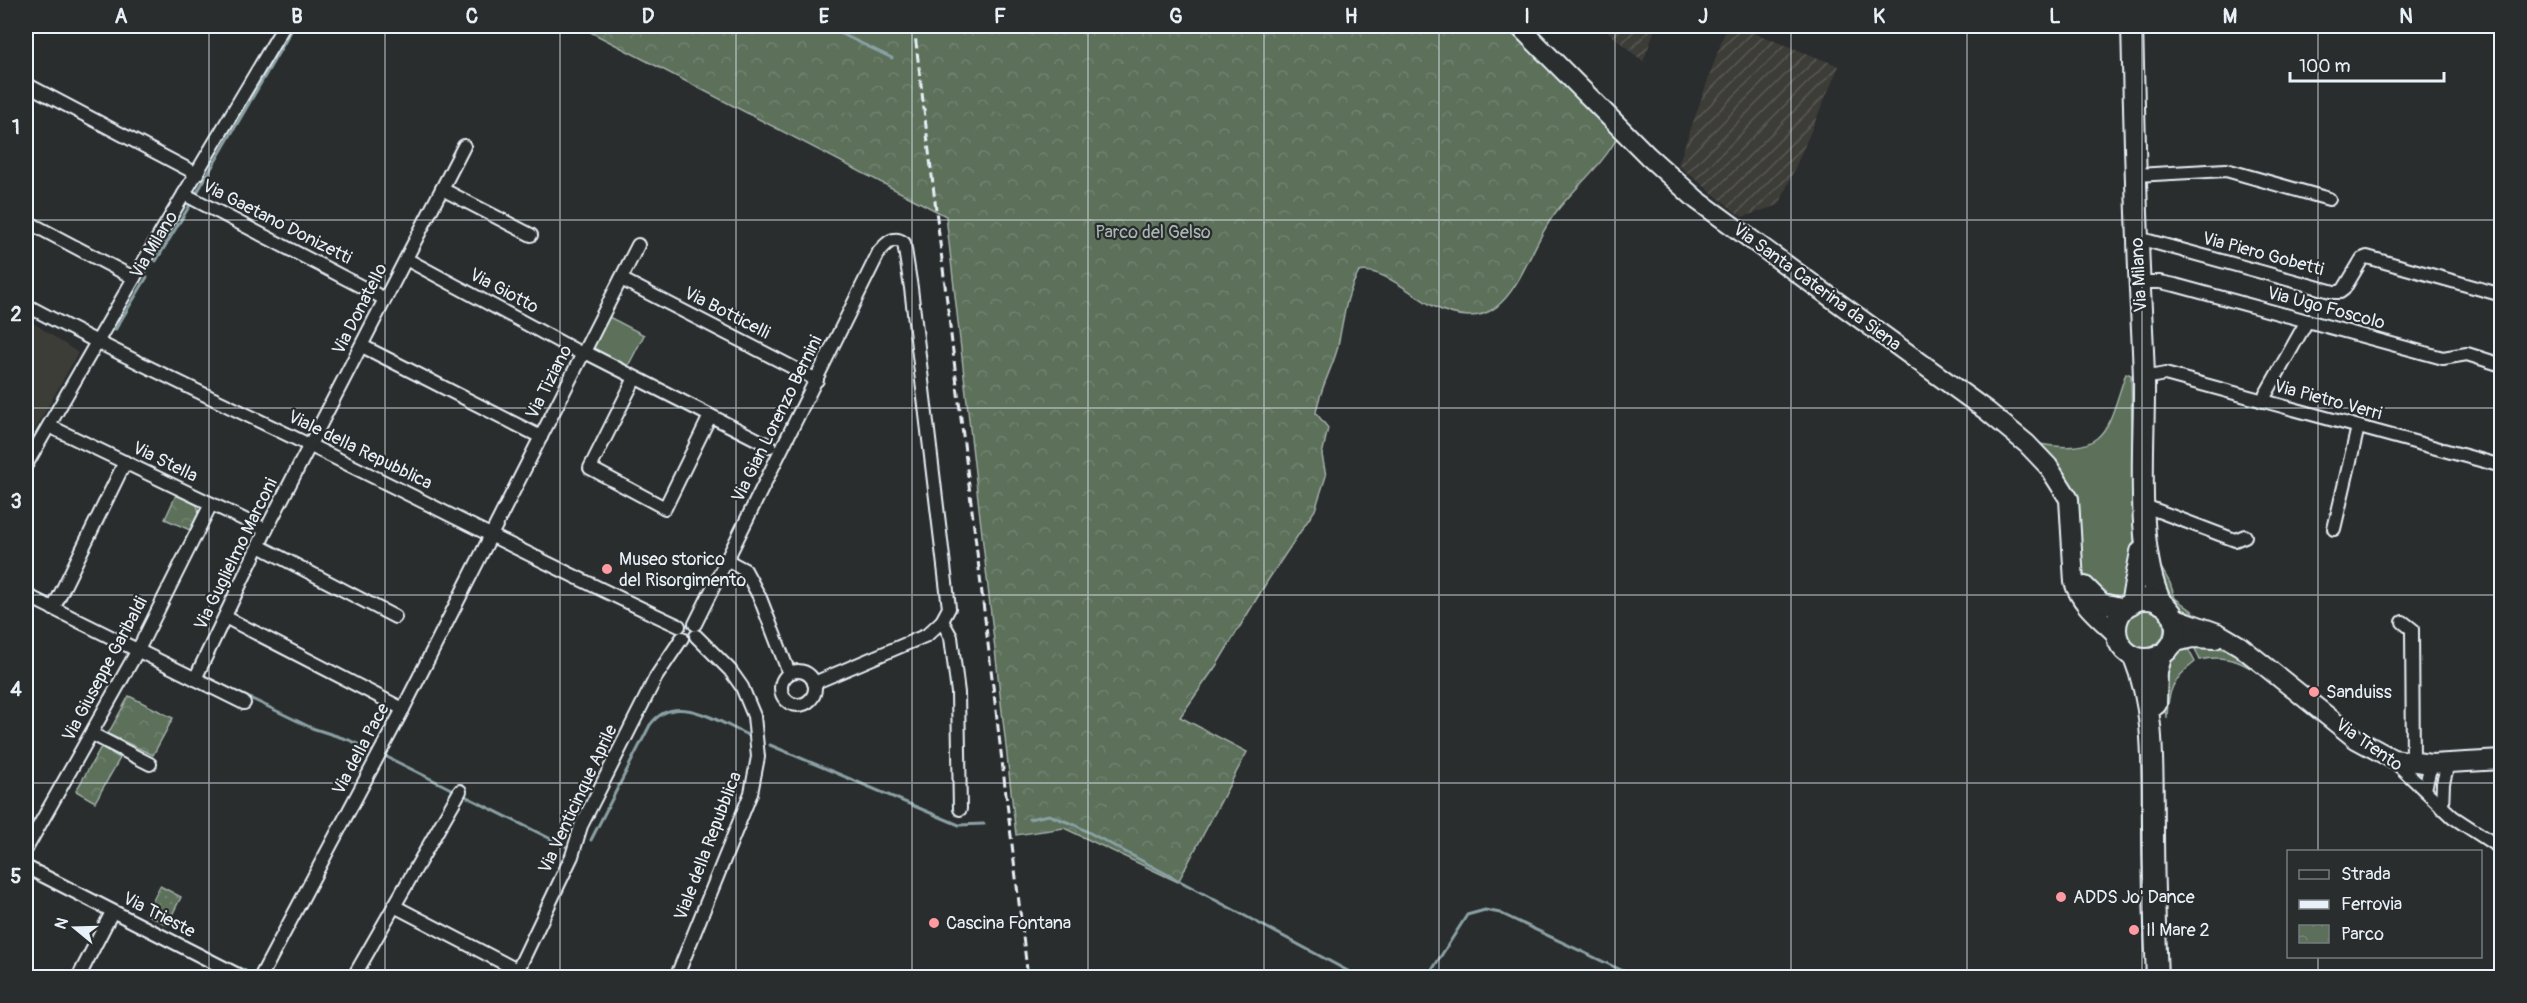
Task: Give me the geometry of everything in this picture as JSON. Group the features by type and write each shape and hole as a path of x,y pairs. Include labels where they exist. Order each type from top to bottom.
{"main road":[{"name":"Via Milano","path":"2132,26 2144,378 2145,516"},
{"path":"2145,516 2128,606 2118,619 2116,634 2123,649 2134,657 2147,659 2167,649"},
{"path":"2145,516 2153,589 2175,628 2157,671 2152,749 2157,978"},
{"path":"2128,606 2146,600 2167,611"},
{"path":"2134,657 2143,678 2152,749"}],"street":[{"name":"Via Milano","path":"26,465 284,26"},
{"name":"Via Santa Caterina da Siena","path":"1519,26 1648,156 1697,200 1987,411 2027,444 2048,466 2069,499 2074,582 2078,595 2088,608 2116,634"},
{"path":"26,84 197,174"},
{"name":"Via Donatello","path":"310,446 464,146"},
{"path":"2136,175 2226,170 2329,199"},
{"path":"442,189 531,235"},
{"name":"Via Gaetano Donizetti","path":"184,195 385,299"},
{"path":"26,221 134,278"},
{"name":"Via Piero Gobetti","path":"2138,238 2334,292 2344,289 2358,264 2367,257 2502,295"},
{"name":"Via Gian Lorenzo Bernini","path":"696,630 879,252 886,243 893,240 900,240 904,243 911,288 949,608 942,621"},
{"name":"Via Tiziano","path":"490,535 638,245"},
{"name":"Via Giotto","path":"406,259 584,353 770,446"},
{"name":"Via Botticelli","path":"621,279 817,380"},
{"name":"Via Ugo Foscolo","path":"2139,282 2160,282 2443,358 2466,354 2502,365"},
{"name":"Viale della Repubblica","path":"26,304 97,343 490,535 680,632"},
{"path":"2262,401 2307,321"},
{"path":"362,346 540,437"},
{"name":"Via Pietro Verri","path":"2144,378 2164,374 2502,466"},
{"path":"635,378 590,468 665,508 710,416"},
{"name":"Via Stella","path":"49,426 266,530"},
{"path":"2334,529 2358,427"},
{"name":"Via Guglielmo Marconi","path":"197,674 266,530 310,446"},
{"path":"55,605 125,462"},
{"name":"Via Giuseppe Garibaldi","path":"26,849 140,647 211,504"},
{"path":"2145,516 2235,540 2245,536"},
{"name":"Via della Pace","path":"260,978 403,709 490,535"},
{"path":"259,546 395,617"},
{"path":"728,561 745,570 760,598 789,674"},
{"name":"Via Santa Caterina da Siena","path":"2073,564 2086,589 2095,598 2110,606 2128,606"},
{"path":"26,595 55,605 197,674 244,703"},
{"name":"Via Trento","path":"2167,611 2218,633 2235,643 2273,670 2356,739 2392,759 2442,808 2502,849"},
{"path":"225,617 403,709"},
{"path":"687,621 696,630 688,640 680,632 687,621"},
{"path":"814,683 927,635 942,621 951,637 958,693 960,809"},
{"path":"2403,622 2412,629 2413,762"},
{"name":"Viale della Repubblica","path":"676,978 752,793 758,757 754,716 742,687 696,630"},
{"name":"Via Venticinque Aprile","path":"516,974 572,856 581,826 680,632"},
{"name":"Via Trento","path":"2167,649 2192,638 2235,643"},
{"path":"804,672 814,683 814,694 811,700 801,706 789,704 784,700 780,688 784,677 789,674 804,672"},
{"path":"92,734 150,764"},
{"path":"2392,759 2440,764 2502,760"},
{"path":"2425,789 2440,764"},
{"path":"2440,764 2443,783 2442,808"},
{"path":"353,978 458,793"},
{"name":"Via Trieste","path":"26,867 244,978"},
{"path":"394,906 516,974"},
{"path":"78,978 112,912"}],"shaded area":[{"path":"1601,26 1656,26 1643,62"},
{"path":"1727,26 1736,26 1839,66 1779,205 1742,217 1678,165"},
{"path":"26,318 78,353 26,446"}],"green space":[{"name":"Parco del Gelso","path":"579,26 1511,26 1615,132 1617,138 1611,148 1556,212 1544,230 1523,272 1511,291 1497,306 1480,315 1458,315 1431,305 1386,277 1367,271 1359,272 1347,300 1337,350 1316,413 1328,428 1322,455 1326,476 1315,510 1268,580 1216,666 1180,717 1247,752 1178,882 1064,828 1016,835 946,216"},
{"path":"609,317 644,335 627,368 592,350"},
{"path":"2126,373 2131,375 2134,540 2130,588 2127,595 2116,602 2096,589 2086,579 2080,558 2078,502 2067,479 2040,444 2062,447 2079,446 2092,441 2101,434 2114,409"},
{"path":"176,495 197,505 199,512 190,530 165,519"},
{"path":"2155,557 2170,583 2175,598 2195,613 2193,619 2169,600 2162,586"},
{"path":"2145,610 2159,615 2164,629 2159,643 2145,648 2131,643 2126,629 2131,615"},
{"path":"2193,644 2218,648 2235,654 2270,681 2245,665 2228,659 2200,660"},
{"path":"2187,647 2195,662 2181,674 2173,686 2170,692 2167,717 2163,703 2166,664 2174,651"},
{"path":"129,696 173,718 153,755 108,734"},
{"path":"101,747 120,758 95,802 76,791"},
{"path":"160,886 181,897 167,925 146,914"}],"waterway":[{"path":"195,196 294,26"},
{"path":"825,26 892,58"},
{"path":"156,261 190,205"},
{"path":"115,330 147,277"},
{"path":"26,588 54,602"},
{"path":"59,605 137,643"},
{"path":"143,646 196,672"},
{"path":"202,675 312,728 349,740 377,753"},
{"path":"591,840 650,725 660,715 672,710 698,712 750,736"},
{"path":"770,745 959,825 984,824"},
{"path":"383,755 455,791"},
{"path":"461,794 567,847"},
{"path":"1029,819 1049,815 1075,825 1361,978"},
{"path":"1427,978 1467,915 1485,910 1500,913 1638,978"}],"railway":[{"path":"914,26 1028,978"}],"place":[{"name":"Museo storico del Risorgimento","path":"607,569"},
{"name":"Sanduiss","path":"2314,692"},
{"name":"ADDS Jo' Dance","path":"2061,897"},
{"name":"Cascina Fontana","path":"934,923"},
{"name":"Il Mare 2","path":"2134,930"}]}
